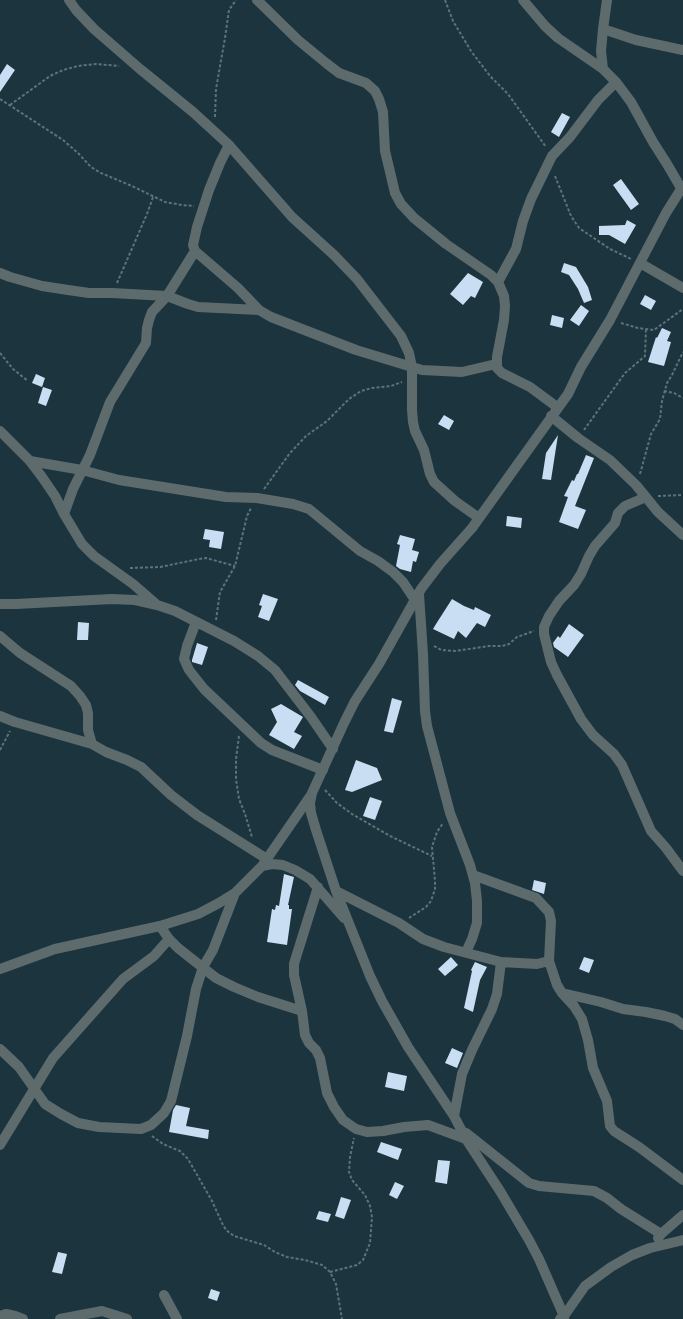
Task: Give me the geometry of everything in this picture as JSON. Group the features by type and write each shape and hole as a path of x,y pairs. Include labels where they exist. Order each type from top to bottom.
{"street":[{"path":"69,0 76,10 94,29 230,145 292,217 334,255 357,279 401,336 409,353 412,372 413,422 434,482 479,518"},
{"path":"257,0 298,40 326,63 339,73 366,83 375,91 380,99 383,112 385,151 395,194 401,204 414,218 491,275 498,282 504,296 505,306 504,320 496,358 497,368 502,373 530,387 557,407"},
{"path":"0,970 55,949 160,926 198,914 235,893 265,863 312,793 355,701 379,664 417,596 440,564 472,528 557,407 568,394 610,320 666,213 682,187 653,142 631,102 616,82 603,69 558,38 545,26 523,0"},
{"path":"603,69 603,29 607,0"},
{"path":"603,29 636,40 683,50"},
{"path":"498,282 516,249 523,221 531,199 551,159 598,100 616,82"},
{"path":"230,145 215,175 194,237 193,245 195,251 238,288 260,310 271,317 412,372 462,372 496,364"},
{"path":"64,514 82,470 90,456 110,402 146,343 147,328 152,312 167,296 195,251"},
{"path":"640,263 683,288"},
{"path":"0,273 48,287 89,293 167,296 198,307 260,310"},
{"path":"551,416 578,438 610,460 636,485 658,512 683,535"},
{"path":"0,431 30,461 55,496 82,544 94,556 113,568 157,605"},
{"path":"30,461 82,470 105,477 154,486 226,497 257,498 293,504 309,509 360,551 393,572 417,596 422,640 425,711 432,748 450,813 473,875 477,901 477,923 466,952"},
{"path":"646,497 625,506 618,513 615,523 588,556 581,574 574,585 559,601 544,627 544,634 556,675 581,719 593,735 614,754 622,765 651,831 683,871"},
{"path":"0,604 112,599 135,600 157,605 174,612 234,641 258,656 275,670 311,717 333,749"},
{"path":"196,622 184,659 185,664 204,689 261,743 272,750 323,770"},
{"path":"0,636 20,653 71,686 80,696 86,705 88,713 88,730 92,744"},
{"path":"0,716 15,722 92,744 106,752 141,767 171,796 197,815 257,852 265,863 295,870 310,879 351,926"},
{"path":"312,793 310,803 311,813 336,890 370,976 408,1048 454,1116 464,1135 529,1240 539,1259 562,1318"},
{"path":"473,875 536,898 549,912 551,921 549,961 557,985 574,1006 582,1019 588,1040 593,1068 607,1101 610,1126 614,1131 639,1147 683,1180"},
{"path":"318,887 294,964 294,975 302,1011 305,1034 309,1043 316,1050 320,1058 327,1093 343,1120 356,1129 367,1132 428,1125 464,1135 529,1183 538,1186 594,1191 661,1234"},
{"path":"336,890 399,923 423,939 444,947 501,962 537,964 549,961"},
{"path":"0,1048 19,1067 45,1104 61,1114 78,1122 98,1127 141,1129 151,1125 164,1113 171,1101 187,1036 196,989 203,967 213,950 235,893"},
{"path":"160,926 169,940 216,978 258,997 302,1011"},
{"path":"0,1145 53,1058 123,979 154,956 169,940"},
{"path":"454,1116 462,1074 492,1009 501,962"},
{"path":"562,993 623,1009 665,1016 675,1019 683,1025"},
{"path":"650,1248 661,1234 683,1216"},
{"path":"562,1318 585,1286 611,1267 632,1255 650,1248 683,1240"},
{"path":"164,1295 177,1319"},
{"path":"60,1319 102,1311 127,1319"},
{"path":"0,1316 6,1314 23,1319"}],"path":[{"path":"215,131 216,89 226,38 228,10 236,0"},
{"path":"445,0 453,22 471,51 490,76 508,94 551,159 571,216 579,228 610,249 640,263"},
{"path":"10,105 50,76 63,70 78,66 96,64 120,66"},
{"path":"0,99 63,140 91,167 101,173 165,202 204,206"},
{"path":"112,293 139,234 153,197"},
{"path":"610,320 650,330 657,328 683,309"},
{"path":"578,438 625,373 645,356 646,329"},
{"path":"636,485 651,434 660,419 664,391 683,352"},
{"path":"0,354 13,369 28,381"},
{"path":"215,632 220,592 235,566 247,516 257,498 290,453 306,436 327,421 349,399 361,391 372,388 394,386 412,372"},
{"path":"664,391 674,393 683,398"},
{"path":"646,497 683,495"},
{"path":"113,568 160,567 199,558 206,558 235,566"},
{"path":"422,640 441,650 455,651 489,646 502,646 509,644 517,637 544,627"},
{"path":"0,750 15,722"},
{"path":"241,725 236,759 236,779 239,799 257,852"},
{"path":"317,782 337,803 352,814 390,836 432,856"},
{"path":"399,923 426,907 431,901 435,889 432,847 437,832 450,813"},
{"path":"141,1129 163,1144 180,1151 188,1159 212,1201 226,1230 234,1236 264,1245 287,1257 322,1265 330,1272 336,1284 342,1319"},
{"path":"330,1272 357,1265 363,1260 370,1243 372,1217 370,1206 365,1195 352,1180 349,1172 350,1157 356,1129"}],"building":[{"path":"7,64 15,70 0,92 0,75"},
{"path":"562,113 570,117 559,137 551,132"},
{"path":"621,179 639,204 631,210 613,185"},
{"path":"627,220 636,225 625,244 609,235 599,235 599,226 625,225"},
{"path":"564,263 576,267 588,287 592,300 584,303 578,289 569,275 561,272"},
{"path":"468,273 483,282 475,298 471,296 463,305 450,294"},
{"path":"645,295 656,301 651,310 640,304"},
{"path":"581,305 589,311 579,326 570,320"},
{"path":"552,315 564,318 562,328 550,325"},
{"path":"662,328 671,332 667,341 671,342 664,366 648,362 656,337 657,338"},
{"path":"36,374 45,378 42,387 32,383"},
{"path":"43,387 52,390 46,406 38,403"},
{"path":"444,415 454,421 449,430 438,424"},
{"path":"558,435 551,480 542,479 546,453"},
{"path":"586,455 594,458 575,506 586,510 578,529 559,522 568,497 564,496 572,480 574,481 578,474"},
{"path":"507,516 522,518 521,528 506,526"},
{"path":"205,529 224,532 221,549 209,547 210,540 203,539"},
{"path":"400,535 415,539 412,550 419,552 416,562 413,561 411,572 400,569 396,566 400,545 397,544"},
{"path":"263,594 278,599 269,621 258,617 262,606 259,605"},
{"path":"452,599 464,606 474,610 475,607 491,615 485,627 477,623 466,638 458,631 454,639 433,629"},
{"path":"78,622 89,623 88,640 77,640"},
{"path":"569,624 584,635 568,657 554,647 553,643 558,636 560,638"},
{"path":"197,643 208,647 202,665 192,662"},
{"path":"298,680 329,697 325,705 300,691 295,685"},
{"path":"392,698 402,701 393,733 384,731"},
{"path":"281,704 303,717 294,732 302,736 294,749 269,735 277,722 271,709"},
{"path":"356,760 377,768 382,780 352,792 345,790"},
{"path":"370,797 382,801 375,820 363,816"},
{"path":"284,874 294,877 288,905 289,909 292,909 287,945 267,942 272,909 275,910 276,905 279,906"},
{"path":"534,880 546,883 544,894 532,890"},
{"path":"451,957 458,965 445,976 438,969"},
{"path":"584,957 594,960 589,973 579,969"},
{"path":"475,962 487,967 480,980 473,1012 464,1008 471,970"},
{"path":"452,1048 463,1053 457,1068 445,1063"},
{"path":"388,1072 407,1076 404,1091 385,1087"},
{"path":"176,1105 190,1108 186,1126 209,1130 208,1139 169,1132 173,1110"},
{"path":"381,1142 402,1149 398,1160 377,1152"},
{"path":"438,1160 450,1161 447,1184 435,1182"},
{"path":"395,1182 404,1186 397,1199 389,1195"},
{"path":"341,1197 351,1200 344,1219 335,1216"},
{"path":"319,1211 331,1214 328,1222 316,1219"},
{"path":"58,1252 67,1254 62,1274 52,1272"},
{"path":"211,1289 220,1292 217,1301 208,1298"}]}
